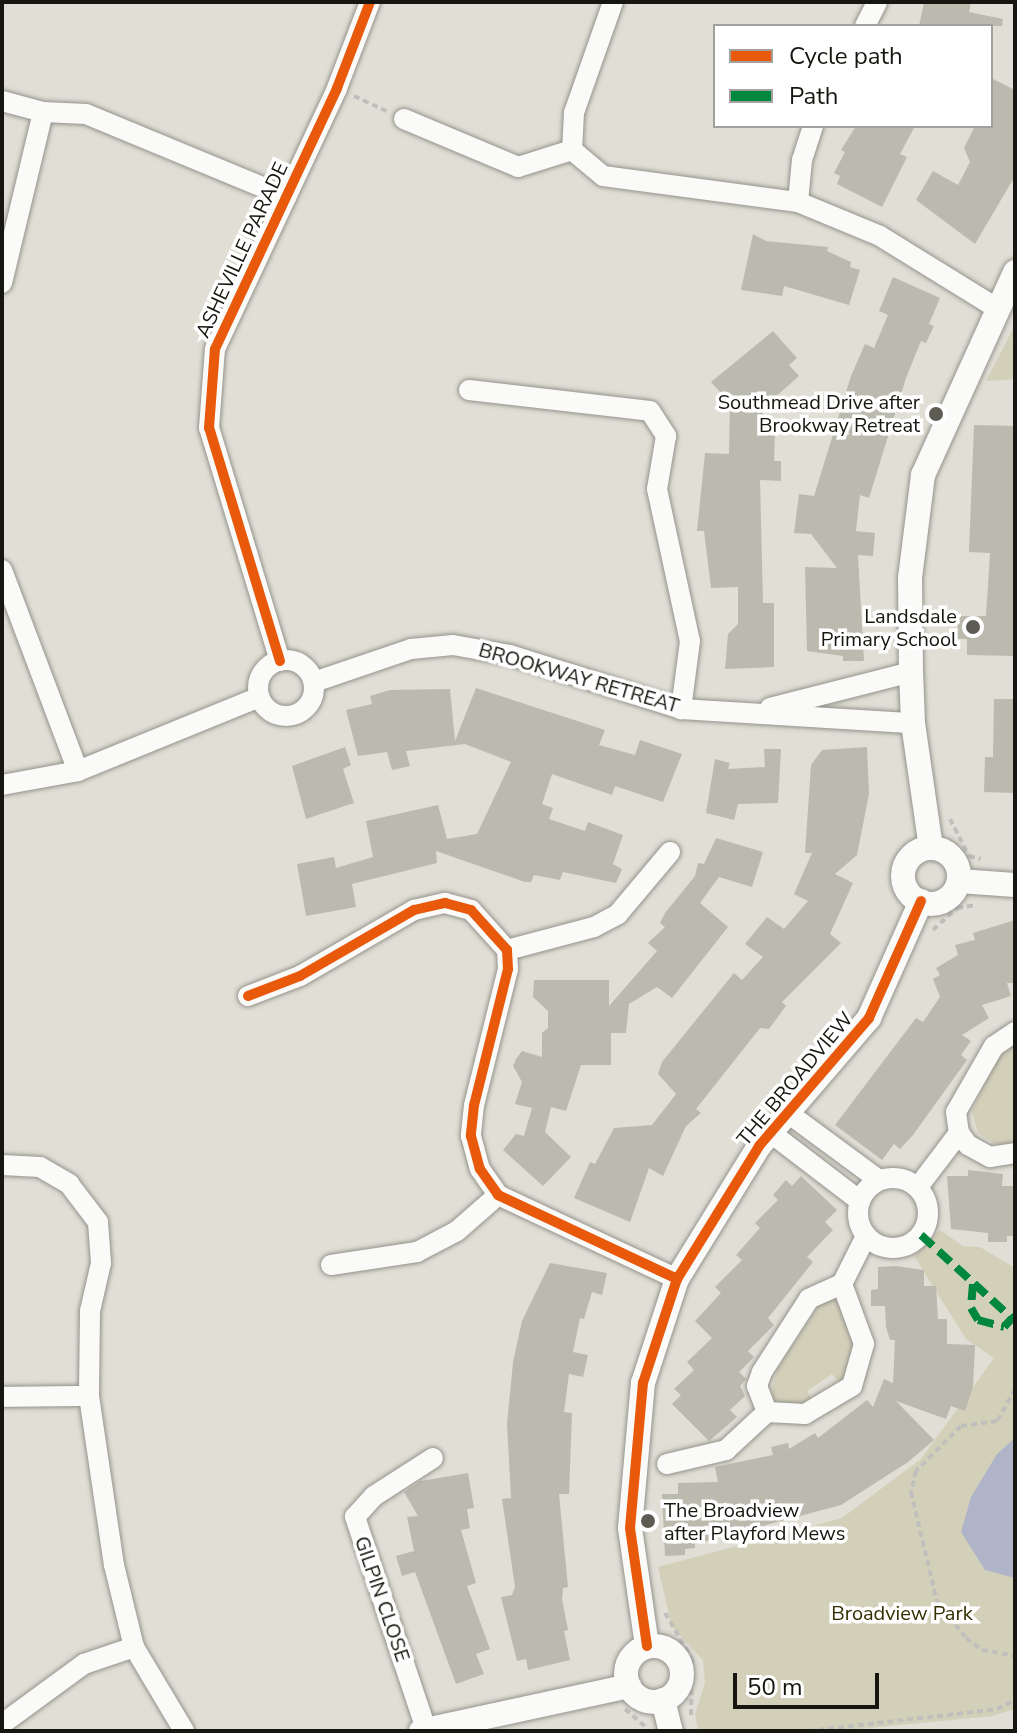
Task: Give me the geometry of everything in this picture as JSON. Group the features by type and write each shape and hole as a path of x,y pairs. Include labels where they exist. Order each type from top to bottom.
{"street":[{"name":"ASHEVILLE PARADE","path":"280,661 209,428 215,349 337,88 370,2"},
{"path":"572,150 574,113 613,2"},
{"path":"866,24 877,2"},
{"path":"2,101 43,112 86,114 286,197"},
{"path":"2,283 43,112"},
{"path":"404,119 518,167 572,150"},
{"path":"798,202 802,160 812,128"},
{"path":"572,150 603,176 798,202 880,236 995,307"},
{"path":"931,848 913,723 911,672 910,578 923,475 995,307 1015,272"},
{"path":"469,390 650,411 666,436 657,489 690,641 681,709"},
{"path":"2,570 78,771"},
{"name":"BROOKWAY RETREAT","path":"314,682 411,649 453,645 510,655 681,709 913,723"},
{"path":"280,661 301,665 314,682 310,703 294,716 272,713 259,697 264,670 280,661"},
{"name":"BROOKWAY RETREAT","path":"754,712 911,672"},
{"path":"2,785 78,771 259,697"},
{"path":"931,848 952,858 959,881 940,902 921,901 910,893 903,874 912,855 931,848"},
{"path":"507,950 594,927 618,914 670,852"},
{"path":"959,881 1015,885"},
{"name":"THE BROADVIEW","path":"647,1646 630,1528 643,1383 677,1279 771,1133 869,1018 921,901"},
{"path":"248,996 300,976 414,910 445,903 471,910 507,950"},
{"path":"507,950 471,1136 480,1169 498,1195 677,1279"},
{"path":"1015,1032 994,1046 963,1093 956,1112 959,1133 990,1157 1015,1153"},
{"path":"788,1113 879,1180 903,1178 918,1187 929,1209 921,1235 912,1243 887,1248 866,1236 860,1225 860,1201 879,1180"},
{"path":"771,1133 860,1201"},
{"path":"918,1187 959,1133"},
{"path":"2,1165 40,1167 69,1184 98,1222 101,1263 90,1311 89,1396 114,1565 134,1647 166,1709 184,1731"},
{"path":"331,1265 417,1252 457,1231 498,1195"},
{"path":"767,1412 757,1386 762,1372 809,1299 842,1284 866,1236"},
{"path":"667,1464 726,1450 767,1412 805,1414 852,1386 864,1344 842,1284"},
{"path":"2,1397 89,1396"},
{"name":"GILPIN CLOSE","path":"424,1730 355,1517 374,1496 433,1458"},
{"path":"647,1646 669,1650 681,1663 680,1684 663,1700 644,1699 629,1686 629,1661 647,1646"},
{"path":"2,1724 84,1664 134,1647"},
{"path":"424,1730 629,1686"},
{"path":"663,1700 671,1731"}],"path":[{"path":"337,88 404,119"},
{"path":"945,807 969,856 985,860"},
{"path":"929,938 957,908 983,904"},
{"path":"1015,1389 997,1421 961,1426 916,1471 911,1492 937,1601 966,1638 982,1650 1015,1656"},
{"path":"658,1602 692,1659 691,1731"},
{"path":"808,1731 997,1709 1015,1700"}],"green space":[{"path":"1015,325 1015,379 986,381"},
{"path":"1015,1041 1015,1147 1002,1148 978,1133 972,1111 995,1062"},
{"name":"Broadview Park","path":"940,1230 963,1246 980,1247 1015,1268 1015,1709 992,1716 839,1731 698,1731 695,1714 705,1683 703,1660 672,1627 658,1567 842,1518 921,1459 994,1358 966,1339 914,1256"},
{"path":"837,1293 860,1343 841,1385 832,1374 807,1391 814,1403 806,1407 775,1404 772,1390 777,1370 822,1301"}],"water":[{"path":"1015,1438 1015,1578 985,1570 961,1532 971,1497 997,1454"}],"building":[{"path":"924,2 971,2 969,12 1003,19 1002,26 919,24"},
{"path":"993,79 1015,90 1015,176 975,244 916,200 933,171 958,185 970,162 964,148 974,128 993,128"},
{"path":"855,128 914,128 900,154 907,157 882,207 837,184 840,176 834,173 845,152 841,150"},
{"path":"753,234 766,241 828,247 827,251 851,262 850,267 860,270 849,305 784,286 782,296 741,290"},
{"path":"893,277 940,298 929,324 934,326 926,343 921,341 906,378 869,498 860,495 856,531 875,533 873,556 858,555 864,661 843,661 843,656 807,651 805,567 837,568 811,534 794,533 799,494 814,496 851,376 865,344 874,348 888,315 879,311"},
{"path":"773,331 797,358 789,365 799,376 763,408 763,430 775,430 774,461 781,461 781,481 760,480 763,603 774,603 774,667 725,669 728,634 738,624 738,587 711,588 704,531 697,531 705,453 729,454 730,403 711,382"},
{"path":"974,425 1015,426 1015,656 967,655 967,639 957,639 958,616 986,616 990,553 969,552"},
{"path":"476,688 605,730 599,745 635,755 640,740 682,754 663,802 615,786 612,795 552,774 542,804 553,808 549,819 585,831 588,822 623,835 613,864 622,869 616,883 563,872 560,880 534,875 531,882 525,882 436,851 437,863 352,884 356,907 306,916 297,864 334,857 336,868 373,857 366,821 438,805 447,839 477,834 511,762 465,744 406,751 410,766 392,770 387,752 358,756 346,710 372,704 370,696 390,690 450,689 455,741"},
{"path":"994,699 1015,699 1015,793 984,792 985,757 993,757"},
{"path":"345,747 351,765 343,769 354,803 306,819 292,766"},
{"path":"867,747 869,794 857,855 835,874 853,883 830,934 841,943 782,1002 786,1006 769,1029 760,1028 696,1109 701,1113 686,1126 663,1176 649,1168 630,1222 574,1198 590,1162 595,1164 614,1128 652,1125 676,1094 658,1074 662,1062 734,973 742,980 763,957 745,944 767,917 784,929 808,901 794,894 812,853 805,853 811,765 822,750"},
{"path":"764,749 781,749 778,803 738,804 734,820 706,813 715,759 730,763 728,769 765,767"},
{"path":"716,838 763,852 752,887 719,877 700,903 728,927 672,998 657,987 629,1004 626,1033 611,1033 611,1065 581,1065 566,1111 551,1107 545,1132 571,1157 543,1186 503,1150 516,1134 524,1136 532,1108 515,1104 522,1082 513,1066 522,1051 542,1057 542,1033 548,1028 548,1011 533,997 534,980 609,980 609,1006 657,951 648,943 665,927 660,923 665,913 695,876 698,863 704,864"},
{"path":"1015,920 1015,983 1007,983 1011,996 982,1005 989,1018 962,1035 971,1041 961,1055 967,1060 913,1135 900,1149 894,1144 882,1160 835,1125 916,1018 923,1022 940,997 933,979 940,975 936,968 958,955 955,945 975,940 973,933"},
{"path":"968,1170 1003,1174 1002,1186 1015,1186 1015,1236 1007,1236 1007,1242 988,1242 988,1233 951,1229 947,1176 968,1176"},
{"path":"801,1176 837,1210 825,1222 833,1230 807,1257 813,1262 768,1318 774,1325 748,1351 754,1357 739,1372 746,1379 740,1386 745,1396 730,1410 737,1417 709,1441 672,1404 681,1395 674,1389 694,1370 687,1362 712,1338 695,1321 721,1293 715,1287 742,1260 736,1255 760,1228 755,1223 778,1200 773,1195 786,1180 792,1186"},
{"path":"550,1263 607,1273 602,1295 592,1292 584,1319 580,1318 573,1352 588,1355 583,1377 569,1374 564,1412 572,1413 569,1494 559,1494 568,1587 563,1588 562,1599 568,1630 564,1631 570,1660 528,1670 526,1659 517,1661 501,1597 512,1595 515,1587 502,1499 511,1498 507,1424 513,1362 522,1321"},
{"path":"878,1267 924,1270 924,1286 936,1286 938,1319 947,1319 947,1344 975,1345 973,1387 965,1411 951,1406 946,1419 896,1401 934,1440 908,1462 841,1505 695,1544 695,1548 685,1549 685,1555 665,1556 662,1494 678,1494 678,1483 718,1482 715,1467 773,1455 771,1447 788,1443 789,1449 815,1433 818,1438 867,1400 873,1407 884,1379 893,1383 895,1340 890,1340 886,1327 885,1306 871,1306 871,1290 878,1289"},
{"path":"468,1473 474,1508 467,1509 470,1528 461,1530 476,1583 467,1586 490,1649 476,1654 484,1674 456,1684 415,1572 402,1576 396,1556 414,1551 407,1517 418,1516 404,1492 421,1481"}],"marked path":[{"path":"921,1235 1015,1321"},
{"path":"973,1284 971,1308 978,1320 1004,1327 1012,1318"}],"cycle path":[{"path":"280,661 209,428 215,349 337,88 370,2"},
{"path":"647,1646 630,1528 643,1383 677,1279 759,1146 869,1018 921,901"},
{"path":"248,996 300,976 414,910 445,903 471,910 507,950 508,969 474,1105 471,1136 480,1169 498,1195 677,1279"}],"place":[{"name":"Southmead Drive after Brookway Retreat","path":"936,414"},
{"name":"Landsdale Primary School","path":"973,627"},
{"name":"The Broadview after Playford Mews","path":"648,1521"}]}
